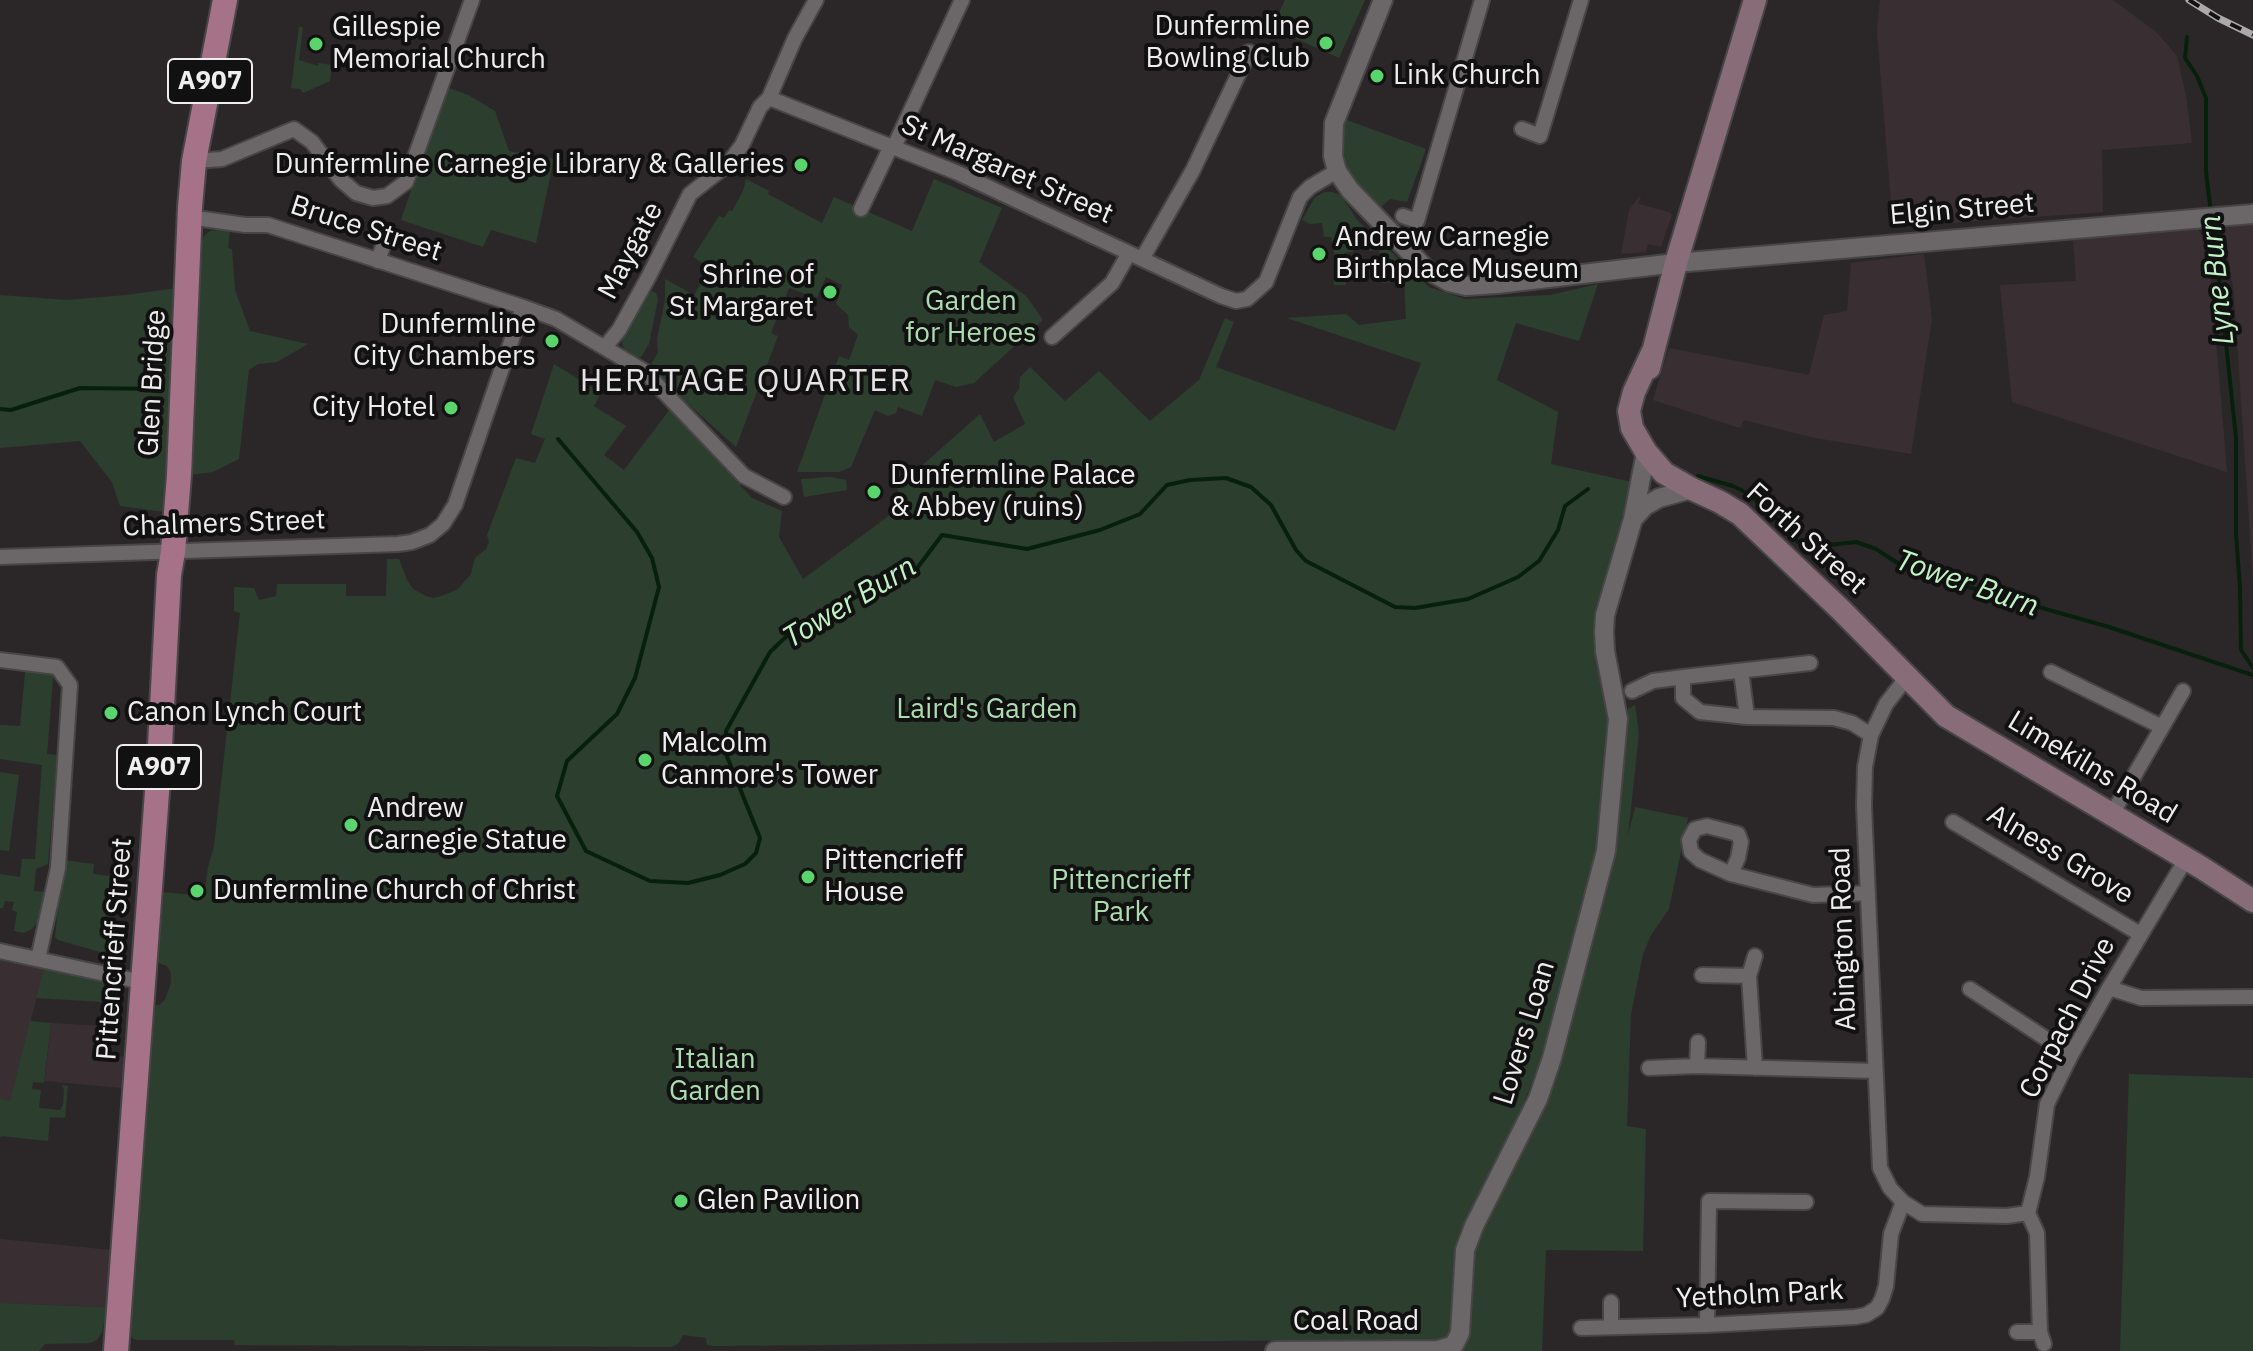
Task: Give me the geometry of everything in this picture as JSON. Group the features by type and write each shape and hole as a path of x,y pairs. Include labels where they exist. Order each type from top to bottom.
{"main road":[{"name":"A907","path":"194,161 192,101 209,0"},
{"name":"A907","path":"189,217 194,161 225,0"},
{"path":"1649,457 1632,428 1629,411 1652,353 1755,0"},
{"name":"Glen Bridge","path":"173,552 189,217"},
{"name":"Forth Street","path":"1649,457 1664,473 1740,514 1907,677"},
{"name":"Pittencrieff Street","path":"116,1351 173,552"},
{"name":"Limekilns Road","path":"1907,677 1946,716 2253,901"}],"street":[{"path":"194,161 222,159 294,129 312,142 341,180 356,193 373,198 387,196 406,182 472,0"},
{"name":"Maygate","path":"605,347 619,330 649,276 690,194 728,164 742,145 760,107 769,98 795,38 816,0"},
{"path":"861,209 962,0"},
{"path":"1337,171 1333,156 1334,123 1383,0"},
{"path":"1403,216 1417,221 1482,0"},
{"path":"1522,129 1540,136 1581,0"},
{"path":"1053,329 1112,283 1136,256 1193,170 1249,52"},
{"name":"St Margaret Street","path":"769,98 958,173 1236,301 1247,299 1266,282 1300,197 1310,187 1337,171"},
{"name":"Elgin Street","path":"1337,171 1350,190 1426,269 1449,282 1466,286 1676,263 2253,214"},
{"name":"Bruce Street","path":"189,217 268,225 556,319 644,371 744,476 784,497"},
{"path":"378,261 386,237"},
{"name":"Chalmers Street","path":"0,557 318,547 412,542 430,535 443,524 455,505 523,307"},
{"name":"Lovers Loan","path":"1438,1350 1454,1345 1460,1333 1465,1250 1538,1099 1552,1058 1606,851 1618,719 1605,651 1605,615 1649,457"},
{"path":"1633,519 1645,506 1659,498 1692,489"},
{"path":"0,660 57,667 70,685 58,868 38,959"},
{"path":"1632,691 1653,681 1810,663"},
{"path":"1741,671 1747,717"},
{"path":"2051,672 2162,727"},
{"path":"1683,677 1683,698 1700,712 1747,717 1834,718 1852,723 1871,735"},
{"name":"Abington Road","path":"1903,1202 1890,1188 1880,1168 1864,806 1865,767 1871,735 1886,704 1907,677"},
{"path":"2112,814 2183,691"},
{"name":"Alness Grove","path":"1953,822 2140,934"},
{"name":"Corpach Drive","path":"2017,1332 2042,1338 2037,1233 2028,1213 2037,1177 2047,1104 2109,988 2186,859"},
{"path":"1731,874 1813,895 1868,893"},
{"path":"0,951 142,982"},
{"path":"1755,956 1749,976 1755,1068"},
{"path":"1702,975 1749,976"},
{"path":"2109,988 2141,998 2253,997"},
{"path":"1970,989 2071,1055"},
{"path":"1697,1066 1698,1042"},
{"path":"1649,1068 1697,1066 1875,1071"},
{"path":"1707,1325 1709,1201 1806,1202"},
{"path":"1903,1202 1922,1214 2007,1216 2028,1213"},
{"name":"Yetholm Park","path":"1581,1328 1707,1325 1866,1315 1877,1308 1882,1299 1891,1234 1903,1202"},
{"path":"1611,1302 1611,1327"},
{"name":"Coal Road","path":"1275,1351 1438,1350"}],"shaded area":[{"path":"1880,0 2113,0 2156,32 2177,56 2192,143 2102,150 2103,212 1893,227 1877,31"},
{"path":"1641,195 1638,204 1672,215 1661,247 1648,244 1646,252 1621,254 1629,210"},
{"path":"2253,221 2253,580 2234,294 2223,224"},
{"path":"2196,225 2208,247 2227,472 2012,402 2000,285 2076,281 2073,240"},
{"path":"1924,254 1932,319 1911,454 1810,437 1744,420 1740,428 1653,400 1669,348 1809,375 1824,315 1847,311 1851,263"},
{"path":"0,956 45,965 10,1101 0,1098"},
{"path":"51,1023 102,1026 100,1054 125,1057 122,1088 45,1081"},
{"path":"0,1239 111,1250 107,1307 0,1303"}],"green space":[{"name":"Dunfermline Bowling Club","path":"1285,0 1365,0 1339,58 1272,28"},
{"path":"299,27 303,27 299,60 318,66 318,63 332,65 330,81 303,93 300,89 291,88"},
{"path":"446,87 468,95 495,111 509,151 554,159 536,243 491,230 483,247 401,220"},
{"path":"1344,119 1426,149 1407,202 1390,199 1380,208 1368,199 1348,171 1341,143"},
{"name":"Garden for Heroes","path":"746,179 822,223 834,197 912,231 934,179 1002,208 979,262 1026,296 1043,320 974,383 956,387 935,380 922,416 898,407 896,413 888,416 875,410 851,467 839,472 797,472 839,356 849,360 858,335 849,327 848,315 836,304 842,285 826,277 817,298 789,288 771,333 778,336 736,447 658,377 661,369 651,364 658,353 665,279 694,295 710,268 693,257 719,216 724,218 729,210 732,211"},
{"name":"Pittencrieff Park","path":"1325,192 1341,195 1357,220 1429,287 1465,299 1550,295 1598,284 1579,341 1516,323 1497,380 1558,412 1551,464 1632,482 1596,612 1597,666 1609,712 1599,847 1542,1057 1516,1122 1459,1235 1453,1333 1448,1339 1439,1342 1327,1340 713,1346 707,1345 706,1338 683,1335 679,1343 672,1347 235,1345 234,1340 132,1338 128,1328 151,1006 165,1000 171,983 167,966 156,962 162,892 204,896 214,846 240,613 234,611 234,587 254,588 259,600 276,596 277,584 346,584 346,596 386,596 387,559 399,559 413,589 426,596 433,598 458,589 471,574 475,558 486,549 489,542 487,535 516,458 535,463 545,439 531,434 554,364 601,393 594,406 626,426 604,455 624,470 670,409 752,498 782,511 779,537 803,579 905,504 895,484 908,478 980,414 994,442 1025,424 1013,397 1019,389 1020,377 1030,367 1065,401 1099,371 1150,421 1199,380 1225,318 1234,322 1216,367 1395,431 1421,363 1287,318 1346,314 1359,325 1406,319 1404,281 1382,283 1379,250 1369,251 1368,244 1352,246 1353,252 1344,253 1346,285 1334,285 1335,257 1331,237 1324,237 1322,223 1310,224 1302,220 1315,197"},
{"path":"218,230 230,231 228,248 232,249 235,290 250,331 308,344 277,362 258,364 249,370 239,459 213,472 167,478 165,512 120,506 112,482 80,441 0,448 0,295 67,300 199,285 204,236"},
{"path":"652,291 658,299 649,344 641,357 637,357 625,350 623,336 647,294"},
{"path":"830,477 846,480 847,490 804,497 801,479"},
{"path":"26,663 54,666 47,754 57,755 48,864 36,869 34,891 45,892 41,917 32,929 24,933 14,931 17,912 12,910 14,902 5,901 3,908 0,908 0,874 20,877 22,859 35,859 42,765 0,759 0,725 20,726"},
{"path":"1635,705 1639,733 1628,836 1635,807 1688,818 1669,909 1651,935 1643,954 1631,1014 1627,1126 1646,1129 1643,1251 1546,1250 1542,1351 1459,1351 1465,1250 1559,1059 1616,850 1628,709"},
{"path":"0,772 19,775 9,851 0,850"},
{"path":"63,860 94,864 93,874 117,877 111,912 106,912 106,917 111,917 110,928 104,928 104,932 109,933 107,954 55,937"},
{"path":"45,965 105,978 103,1002 36,998"},
{"path":"30,1021 51,1023 44,1083 33,1082 32,1089 41,1090 39,1108 60,1110 63,1105 62,1085 68,1086 65,1118 50,1117 48,1141 0,1138 0,1098 10,1101"},
{"path":"2129,1074 2253,1078 2253,1351 2120,1351"},
{"path":"0,1303 107,1307 102,1332 97,1340 90,1343 45,1344 39,1351 0,1351"}],"waterway":[{"name":"Lyne Burn","path":"2187,37 2185,58 2206,98 2206,172 2211,213"},
{"name":"Lyne Burn","path":"2213,221 2236,438 2241,650 2253,668"},
{"name":"Tower Burn","path":"0,409 11,410 80,388 163,389"},
{"name":"Tower Burn","path":"558,439 637,532 652,558 659,587 635,678 617,714 567,761 557,796 586,851 650,881 688,883 720,875 745,864 756,853 760,838 726,754 726,731 770,652 793,630 873,588 915,571 942,535 1027,549 1100,530 1140,514 1167,485 1226,478 1251,487 1271,505 1296,550 1306,561 1395,607 1415,608 1468,599 1518,577 1539,561 1558,530 1565,506 1588,489"},
{"name":"Tower Burn","path":"1698,476 1747,493 1798,542 1810,547 1856,542 1876,549 1899,564 1954,583 2109,627 2253,675"}],"railway":[{"path":"2189,0 2253,35"}],"place":[{"name":"Dunfermline Bowling Club","path":"1326,43"},
{"name":"Gillespie Memorial Church","path":"316,44"},
{"name":"Link Church","path":"1377,76"},
{"name":"Dunfermline Carnegie Library & Galleries","path":"801,165"},
{"name":"Andrew Carnegie Birthplace Museum","path":"1319,254"},
{"name":"Shrine of St Margaret","path":"830,292"},
{"name":"Dunfermline City Chambers","path":"552,341"},
{"name":"City Hotel","path":"451,408"},
{"name":"Dunfermline Palace & Abbey (ruins)","path":"874,492"},
{"name":"Canon Lynch Court","path":"111,713"},
{"name":"Malcolm Canmore's Tower","path":"645,760"},
{"name":"Andrew Carnegie Statue","path":"351,825"},
{"name":"Pittencrieff House","path":"808,877"},
{"name":"Dunfermline Church of Christ","path":"197,891"},
{"name":"Glen Pavilion","path":"681,1201"}],"district":[{"name":"HERITAGE QUARTER","path":"746,382"}],"park label":[{"name":"Laird's Garden","path":"987,710"},
{"name":"Italian Garden","path":"715,1076"}]}
